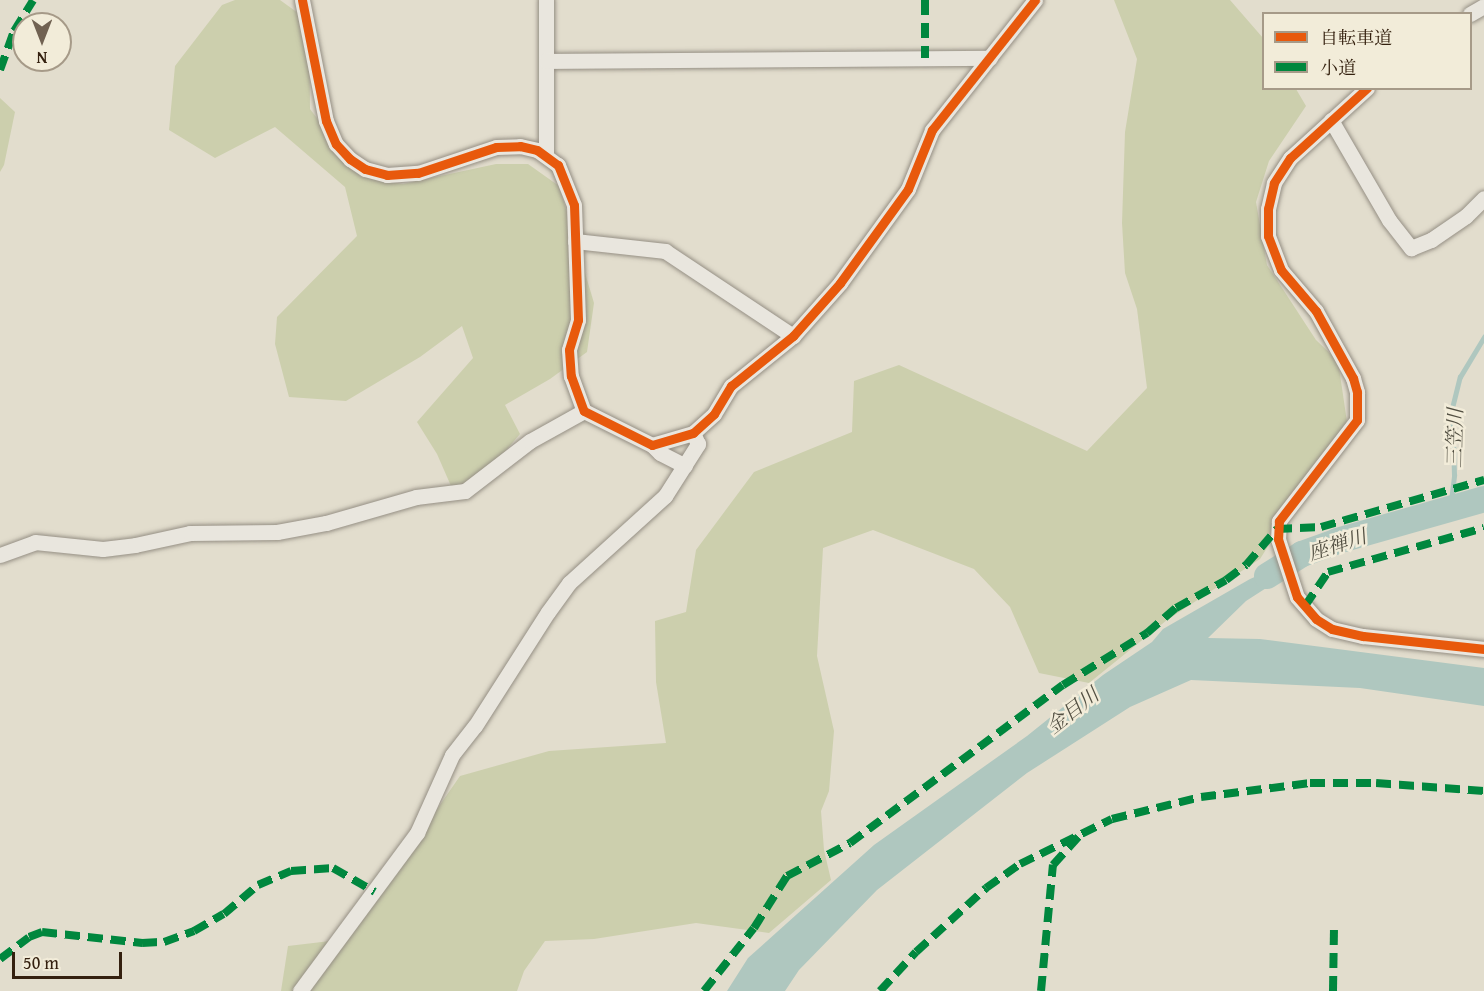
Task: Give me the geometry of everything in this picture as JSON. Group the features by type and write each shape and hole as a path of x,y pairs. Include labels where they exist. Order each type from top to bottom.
{"street":[{"path":"302,0 326,121 336,144 350,159 365,169 387,175 418,173 496,147 537,150 558,165 568,183 574,204 578,320 569,350 571,376 584,411 652,445 660,453 685,466"},
{"path":"546,0 546,156"},
{"path":"652,445 693,433 714,414 731,386 792,336 840,283 908,189 932,130 1035,0"},
{"path":"546,61 990,58"},
{"path":"1365,90 1290,158 1274,183 1268,209 1268,237 1281,270 1316,311 1353,378 1357,392 1357,420 1279,521 1278,539 1297,597 1316,620 1332,629 1363,636 1484,649"},
{"path":"1330,120 1389,220 1410,248 1431,240 1467,216 1484,198"},
{"path":"575,241 664,251 792,336"},
{"path":"0,555 35,542 103,549 135,545 190,532 277,532 326,523 416,497 465,491 530,441 584,411"},
{"path":"300,991 417,833 452,755 475,726 569,583 665,496 698,444 693,433"}],"green space":[{"path":"235,0 280,0 309,21 310,109 361,177 403,184 496,164 528,164 559,186 594,303 587,352 550,379 505,405 520,434 478,483 451,486 437,454 417,422 473,358 462,326 420,357 346,401 289,397 275,344 277,317 357,236 345,187 275,127 215,158 169,130 175,66 222,5"},
{"path":"1114,0 1230,0 1262,37 1262,90 1297,90 1306,106 1269,161 1256,202 1267,265 1316,340 1338,361 1347,422 1260,559 1167,620 1089,683 1039,673 1010,607 974,569 873,530 823,548 817,656 834,731 829,791 821,811 824,850 831,880 769,933 696,923 594,939 545,941 524,971 517,991 281,991 288,946 347,939 460,776 549,751 666,743 656,682 655,621 686,612 696,550 754,472 852,432 854,381 899,365 1087,451 1147,388 1137,309 1125,273 1122,223 1125,132 1137,59"},
{"path":"0,98 15,112 4,165 0,172"}],"water":[{"name":"金目川","path":"1342,539 1246,601 1208,638 1260,639 1484,668 1484,706 1360,688 1191,680 1130,707 1027,773 877,890 799,970 785,991 727,991 748,958 874,845 1027,736 1103,675 1152,642 1163,629 1250,579"}],"waterway":[{"name":"三笠川","path":"1450,509 1454,475 1452,408 1460,377 1484,337"},
{"name":"座禅川","path":"1267,576 1302,554 1337,541 1484,499"}],"marked path":[{"path":"0,70 14,31 33,0"},
{"path":"925,0 925,58"},
{"path":"704,991 754,928 787,876 850,843 1063,685 1147,633 1176,608 1226,580 1246,565 1277,529 1321,527 1484,480"},
{"path":"1305,606 1328,572 1484,528"},
{"path":"880,991 916,952 986,888 1020,864 1112,819 1201,797 1310,783 1376,783 1484,791"},
{"path":"1041,991 1053,865 1078,837"},
{"path":"0,959 29,937 42,932 142,943 164,942 194,931 224,914 258,885 291,871 333,868 375,892"},
{"path":"1333,991 1334,926"}],"cycle path":[{"path":"302,0 326,121 336,144 350,159 365,169 387,175 418,173 496,147 520,146 537,150 558,165 574,205 578,320 569,350 571,376 584,411 652,445 693,433 714,414 731,386 793,336 840,283 908,189 932,130 1035,0"},
{"path":"1365,90 1290,158 1274,183 1268,209 1268,236 1281,270 1316,311 1353,378 1357,392 1357,420 1279,521 1278,539 1297,597 1316,619 1332,629 1363,636 1484,649"}]}
